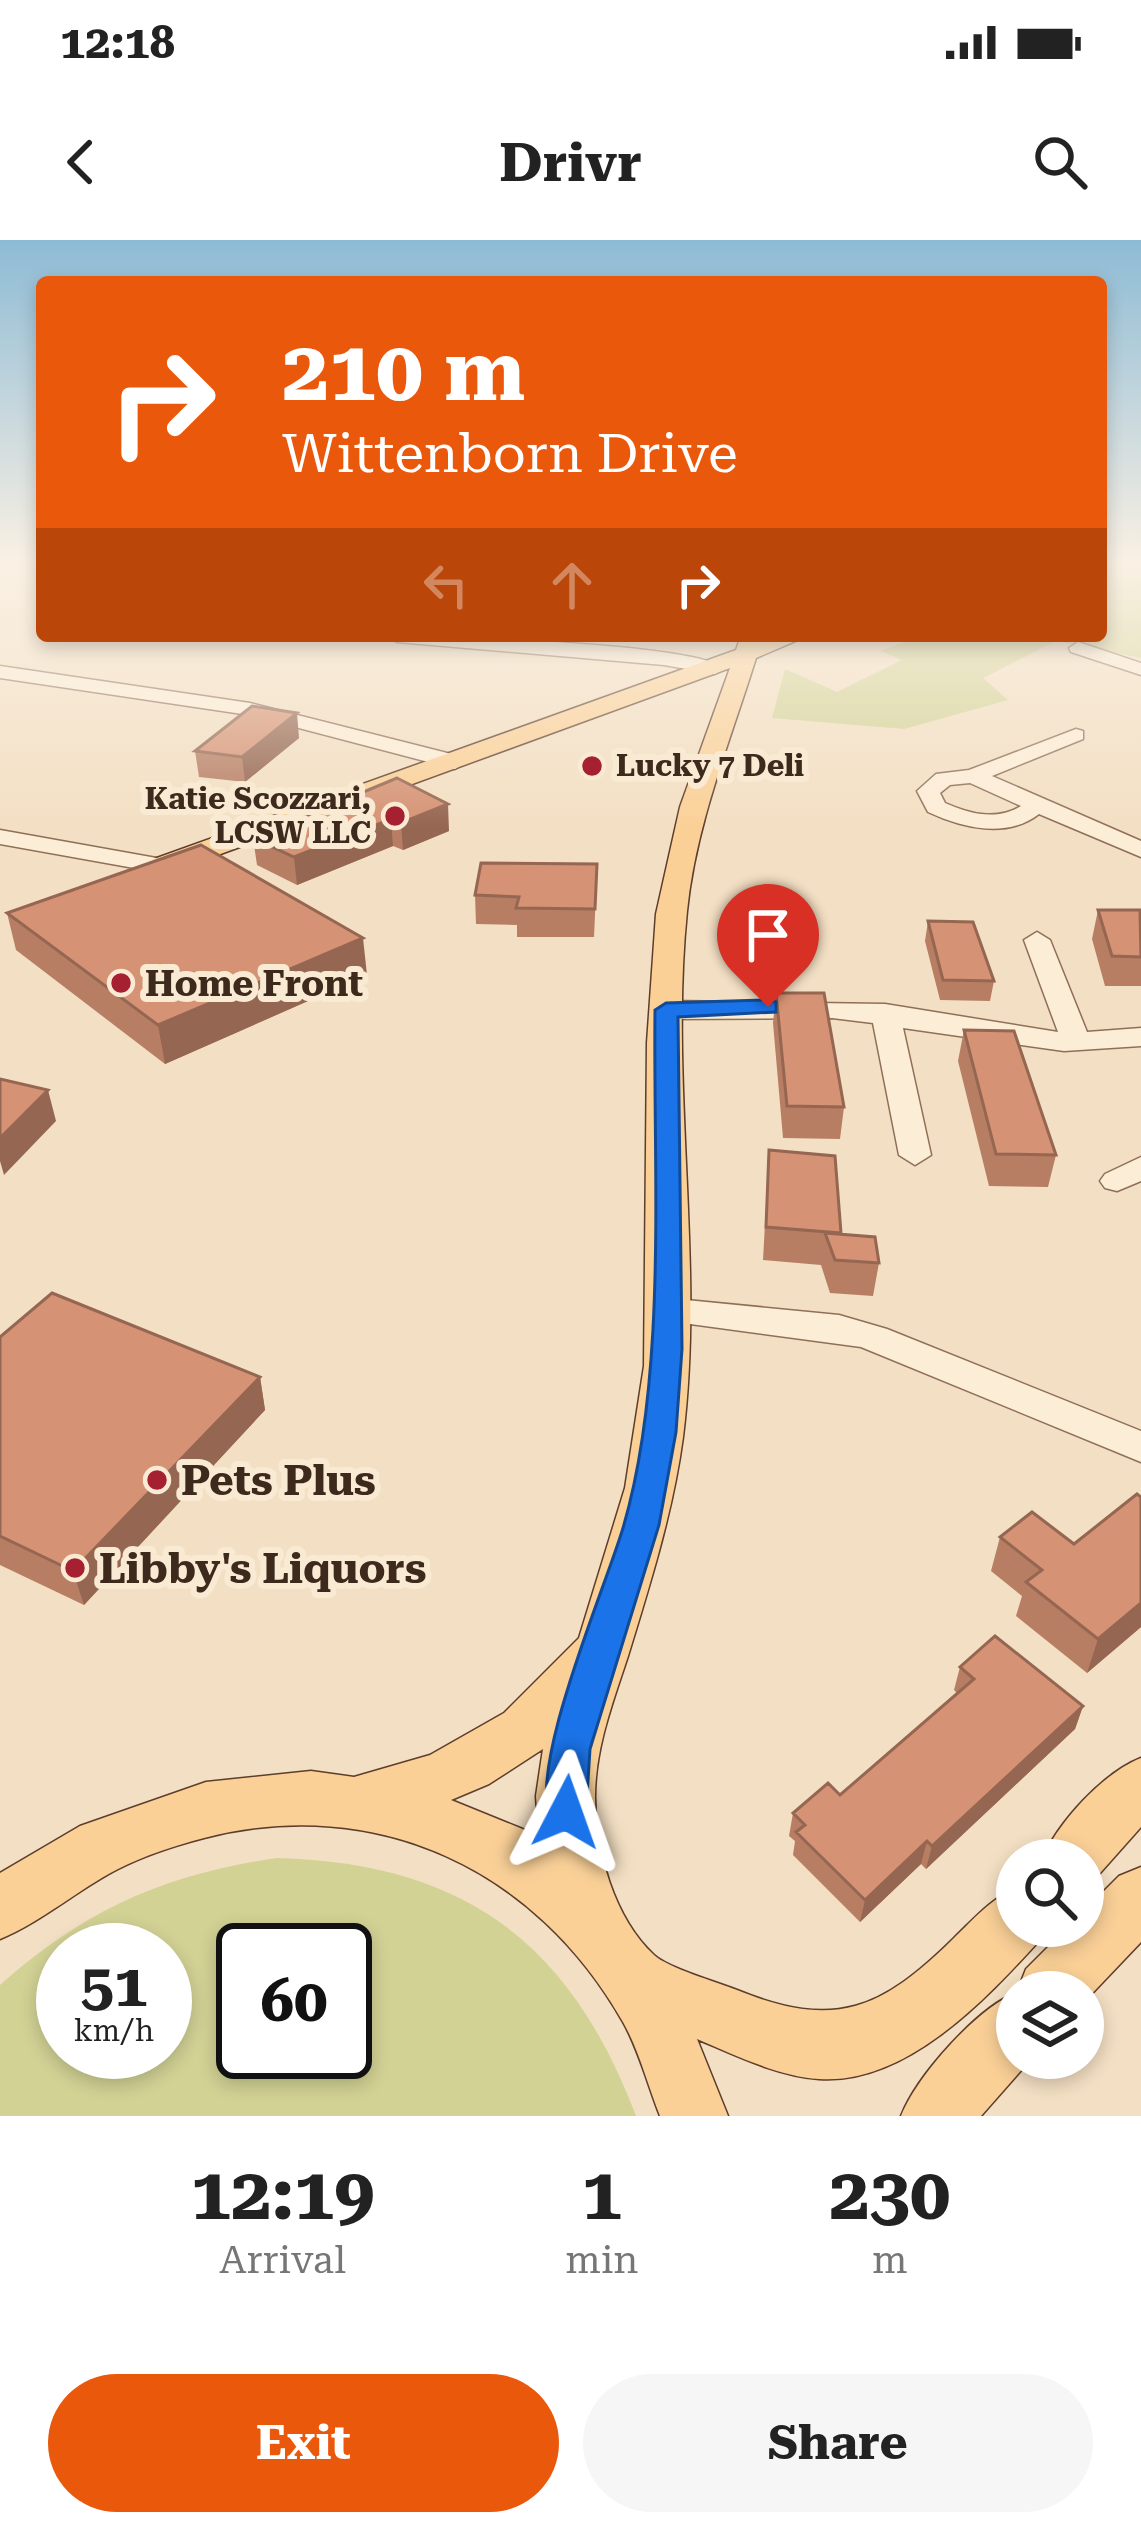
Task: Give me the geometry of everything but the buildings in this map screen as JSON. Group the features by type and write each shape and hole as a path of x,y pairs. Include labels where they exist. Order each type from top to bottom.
{"main road":[{"path":"117,882 597,711 737,654"},
{"path":"597,1929 572,1862 566,1812 570,1749 642,1525 660,1432 667,1310 666,1010 678,862 709,705 738,654"},
{"path":"597,711 664,698 709,705"},
{"path":"356,1799 419,1788 484,1758 536,1722 577,1679 609,1627"},
{"path":"1091,1839 1141,1785"},
{"path":"11,1895 131,1830 180,1814 275,1797 356,1799 413,1810 488,1841 533,1871 597,1929 638,1986 670,2046 694,2116"},
{"path":"1069,1971 1141,1897"},
{"path":"638,1986 681,1995 752,2029 830,2047 896,2028 996,1941"},
{"path":"935,2116 996,2048"}],"street":[{"path":"601,654 664,659 731,654"},
{"path":"1095,654 1141,669"},
{"path":"0,672 267,712 455,762"},
{"path":"1036,804 1026,815 997,821 948,813 929,799 933,785 973,776 1076,735"},
{"path":"973,776 1141,850"},
{"path":"0,837 162,866"},
{"path":"1037,940 1076,1042"},
{"path":"666,1010 768,1007 884,1013 1076,1042 1141,1037"},
{"path":"884,1013 915,1154"},
{"path":"667,1310 839,1328 874,1338 1141,1447"}],"green space":[{"path":"887,654 1031,654 983,678 1008,700 904,729 772,718 785,669 837,692 902,660"},
{"path":"277,1858 343,1863 403,1876 455,1896 502,1924 543,1959 578,2003 609,2055 636,2116 0,2116 0,1985 36,1955 36,2079 192,2079 192,1923 84,1923 128,1899 199,1874"}],"place":[{"name":"Lucky 7 Deli","path":"592,766"},
{"name":"Katie Scozzari, LCSW LLC","path":"395,816"},
{"name":"Home Front","path":"121,983"},
{"name":"Pets Plus","path":"157,1480"},
{"name":"Libby's Liquors","path":"75,1568"}],"route":[{"path":"566,1812 570,1749 642,1525 660,1432 666,1349 666,1010 768,1007"}]}
